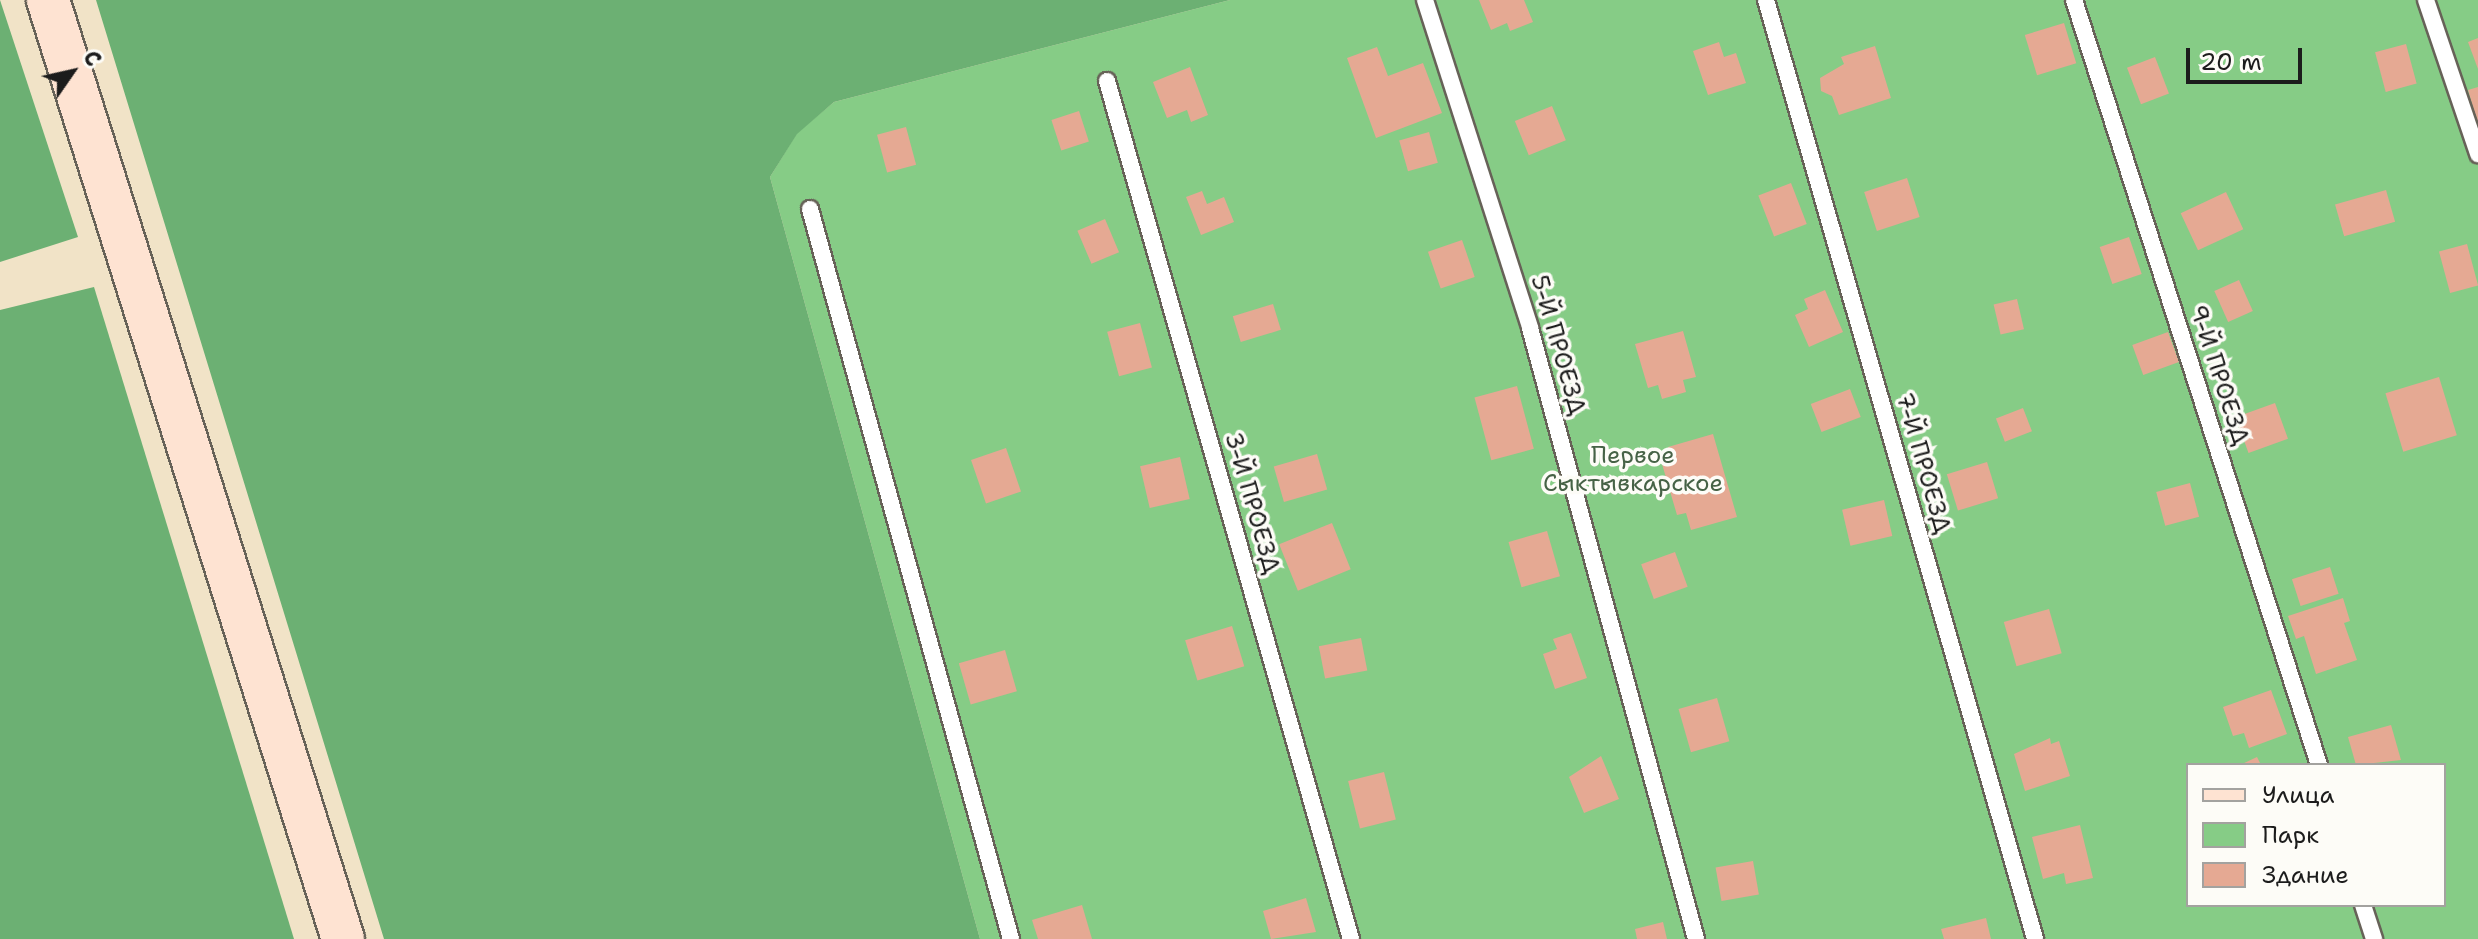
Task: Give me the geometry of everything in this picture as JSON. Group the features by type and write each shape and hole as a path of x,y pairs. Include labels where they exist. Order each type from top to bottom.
{"main road":[{"path":"48,0 343,939"}],"lane":[{"name":"5-Й ПРОЕЗД","path":"1425,0 1530,328 1696,939"},
{"name":"7-Й ПРОЕЗД","path":"1766,0 2035,939"},
{"name":"9-Й ПРОЕЗД","path":"2074,0 2318,763"},
{"path":"2426,0 2478,154"},
{"name":"3-Й ПРОЕЗД","path":"1107,81 1351,939"},
{"path":"810,209 1011,939"},
{"path":"2364,907 2374,939"}],"green space":[{"path":"0,0 78,237 0,262"},
{"path":"96,0 1230,0 834,102 797,134 770,177 980,939 384,939"},
{"name":"Первое Сыктывкарское","path":"1230,0 2478,0 2478,939 980,939 770,177 797,133 834,102"},
{"path":"94,287 294,939 0,939 0,310"}],"building":[{"path":"1479,0 1524,0 1533,22 1510,31 1507,23 1491,30"},
{"path":"2064,23 2076,63 2037,75 2025,35"},
{"path":"2478,38 2478,69 2468,42"},
{"path":"1719,42 1724,57 1736,53 1746,83 1708,95 1693,51"},
{"path":"2406,44 2417,84 2386,92 2375,52"},
{"path":"1875,46 1891,98 1839,115 1832,96 1821,91 1820,78 1844,64 1841,57"},
{"path":"1377,47 1388,76 1423,63 1442,113 1376,138 1347,58"},
{"path":"2155,57 2169,93 2141,104 2127,68"},
{"path":"1190,67 1208,115 1191,122 1187,110 1167,118 1153,82"},
{"path":"2478,87 2478,121 2477,121 2468,90"},
{"path":"1552,106 1566,140 1529,155 1515,121"},
{"path":"1079,111 1089,141 1061,150 1051,120"},
{"path":"906,127 916,165 887,172 877,135"},
{"path":"1429,132 1438,163 1408,171 1399,141"},
{"path":"1907,178 1920,217 1877,231 1864,192"},
{"path":"1791,183 1807,224 1774,237 1758,196"},
{"path":"2386,190 2395,222 2344,236 2335,205"},
{"path":"1202,191 1207,204 1224,197 1234,222 1201,235 1186,197"},
{"path":"2226,192 2243,229 2198,250 2181,213"},
{"path":"1105,219 1119,252 1091,264 1077,231"},
{"path":"2129,237 2142,274 2112,284 2100,247"},
{"path":"1462,240 1475,277 1441,289 1428,252"},
{"path":"2467,244 2478,286 2450,293 2439,252"},
{"path":"2239,280 2253,311 2228,322 2214,291"},
{"path":"1825,290 1843,332 1809,347 1795,315 1808,309 1804,299"},
{"path":"2017,299 2024,329 2001,335 1994,304"},
{"path":"1273,304 1281,330 1241,342 1233,316"},
{"path":"1140,323 1152,367 1119,376 1107,332"},
{"path":"1683,331 1696,377 1683,380 1686,392 1662,399 1658,385 1648,388 1635,344"},
{"path":"2168,332 2179,362 2143,375 2132,345"},
{"path":"2439,377 2457,435 2403,452 2385,393"},
{"path":"1517,386 1534,449 1491,460 1474,397"},
{"path":"1850,389 1861,417 1822,432 1811,404"},
{"path":"2275,403 2288,439 2249,453 2236,417"},
{"path":"2023,408 2032,431 2005,442 1996,418"},
{"path":"1713,434 1737,517 1691,530 1686,513 1677,515 1662,464 1672,461 1668,447"},
{"path":"1006,448 1021,491 986,504 971,460"},
{"path":"1317,454 1327,490 1284,502 1274,466"},
{"path":"1180,457 1190,499 1150,508 1140,466"},
{"path":"1987,462 1998,498 1958,511 1947,474"},
{"path":"2190,483 2199,517 2165,526 2156,492"},
{"path":"1884,500 1892,536 1850,546 1842,510"},
{"path":"1332,523 1351,569 1298,591 1279,544"},
{"path":"1547,531 1560,576 1522,587 1509,542"},
{"path":"1675,552 1688,587 1654,599 1641,564"},
{"path":"2330,567 2339,594 2301,606 2292,579"},
{"path":"2343,598 2350,621 2344,623 2357,660 2316,674 2304,636 2296,639 2288,616"},
{"path":"2049,609 2062,653 2017,666 2004,622"},
{"path":"1232,626 1244,666 1197,680 1185,640"},
{"path":"1571,633 1587,678 1555,689 1543,654 1557,649 1553,639"},
{"path":"1361,638 1367,670 1325,679 1319,646"},
{"path":"1005,650 1017,691 971,705 959,663"},
{"path":"2271,690 2287,734 2249,748 2244,733 2233,736 2223,707"},
{"path":"1717,698 1729,741 1691,752 1679,709"},
{"path":"2391,725 2401,760 2355,763 2348,737"},
{"path":"2050,738 2051,744 2059,741 2070,776 2025,791 2014,754"},
{"path":"1601,756 1619,799 1584,813 1569,777"},
{"path":"2257,757 2260,763 2244,763"},
{"path":"1384,772 1396,820 1360,828 1348,781"},
{"path":"2080,825 2093,878 2066,884 2064,873 2043,879 2032,837"},
{"path":"1753,861 1759,894 1721,901 1716,868"},
{"path":"1306,898 1316,932 1271,939 1263,911"},
{"path":"1082,905 1092,939 1038,939 1032,920"},
{"path":"1986,918 1991,939 1944,939 1941,929"},
{"path":"1663,922 1667,939 1637,939 1635,929"}]}
